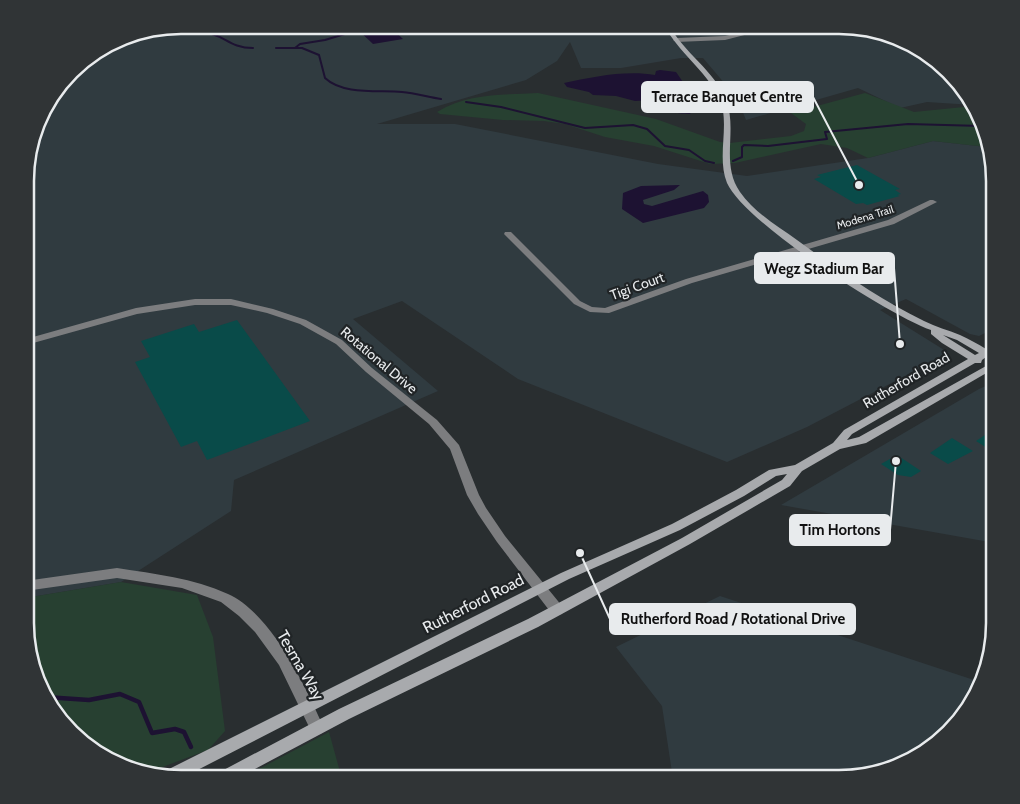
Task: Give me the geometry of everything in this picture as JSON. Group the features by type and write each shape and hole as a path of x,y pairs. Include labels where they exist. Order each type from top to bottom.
{"main road":[{"path":"672,34 706,72 723,98 726,108 724,156 731,183 763,220 882,301 932,329 956,336 986,353"},
{"path":"932,329 945,341 976,359 986,362"},
{"name":"Rutherford Road","path":"838,446 848,432 986,353"},
{"name":"Rutherford Road","path":"182,770 541,588 676,527 773,473 798,468 838,446 862,440 986,369"},
{"name":"Rutherford Road","path":"238,770 317,728 557,610 756,501 786,483 798,468"}],"street":[{"path":"676,40 725,38 743,34"},
{"name":"Modena Trail","path":"802,248 891,222 933,202"},
{"name":"Tigi Court","path":"508,234 570,294 574,302 594,311 615,309 689,281 802,248"},
{"name":"Rotational Drive","path":"34,340 136,311 195,302 232,302 270,311 303,322 338,342 368,370 433,422 455,448 473,495 482,511 501,539 557,610"},
{"name":"Tesma Way","path":"34,585 117,573 183,583 224,598 244,612 260,628 284,661 317,728"}],"shaded area":[{"path":"181,34 849,34 877,39 913,53 936,70 956,91 965,104 927,102 900,108 858,88 746,120 737,98 703,58 681,58 621,68 581,68 570,42 557,61 526,80 377,124 455,124 658,164 747,176 868,158 933,141 981,146 986,181 986,332 979,336 970,334 906,299 880,310 949,353 807,427 727,462 518,379 402,301 353,319 438,391 234,480 231,511 121,582 34,596 35,162 39,143 49,116 64,91 84,70 107,53 143,39"},
{"path":"362,34 398,34 403,39 373,44"},
{"path":"656,71 676,72 687,88 694,106 688,112 691,114 670,112 661,108 653,100 635,101 616,96 593,95 589,92 567,87 564,83 632,73 655,75"},
{"path":"680,185 674,190 643,200 644,204 652,206 703,191 708,195 709,202 704,208 643,223 622,209 623,193 641,186"},
{"path":"986,386 986,541 781,505"},
{"path":"720,596 974,680 961,705 950,720 929,740 913,751 886,762 858,769 839,770 672,770 662,706 616,647"}],"green space":[{"path":"538,93 656,119 720,142 730,143 791,136 804,131 806,124 791,113 865,93 914,112 967,107 981,146 933,141 868,158 847,148 821,144 735,163 710,164 654,146 605,137 565,124 544,121 503,120 440,114 437,112 461,101 499,95"},
{"path":"121,582 197,595 213,637 225,731 208,750 159,768 125,759 99,745 84,734 64,713 53,697 45,679 39,661 34,633 34,596"},
{"path":"329,732 340,770 257,770"}],"building":[{"path":"857,165 900,189 895,190 901,194 897,195 900,196 867,205 863,203 856,204 814,179 821,177 817,175"},
{"path":"237,320 310,421 207,460 197,441 181,447 135,362 150,357 141,341 194,324 199,332"},
{"path":"986,436 986,447 976,441"},
{"path":"952,438 973,451 948,464 930,453"},
{"path":"897,455 921,471 911,477 898,475 881,464"}],"waterway":[{"path":"213,34 238,46 253,48"},
{"path":"295,48 300,44 325,40 345,34"},
{"path":"276,48 295,48"},
{"path":"295,48 302,48 319,55 325,78 341,87 361,91 407,93 441,99"},
{"path":"466,102 501,107 585,128 633,125 647,129 665,146 689,150 705,161 714,163"},
{"path":"733,161 742,157 742,147 744,145 768,146 827,139 825,132 908,124 975,126"},
{"path":"53,698 89,700 120,694 139,702 152,733 175,729 184,732 191,747"}],"place":[{"name":"Terrace Banquet Centre","path":"859,185"},
{"name":"Wegz Stadium Bar","path":"900,344"},
{"name":"Tim Hortons","path":"896,461"},
{"name":"Rutherford Road / Rotational Drive","path":"580,553"}]}
